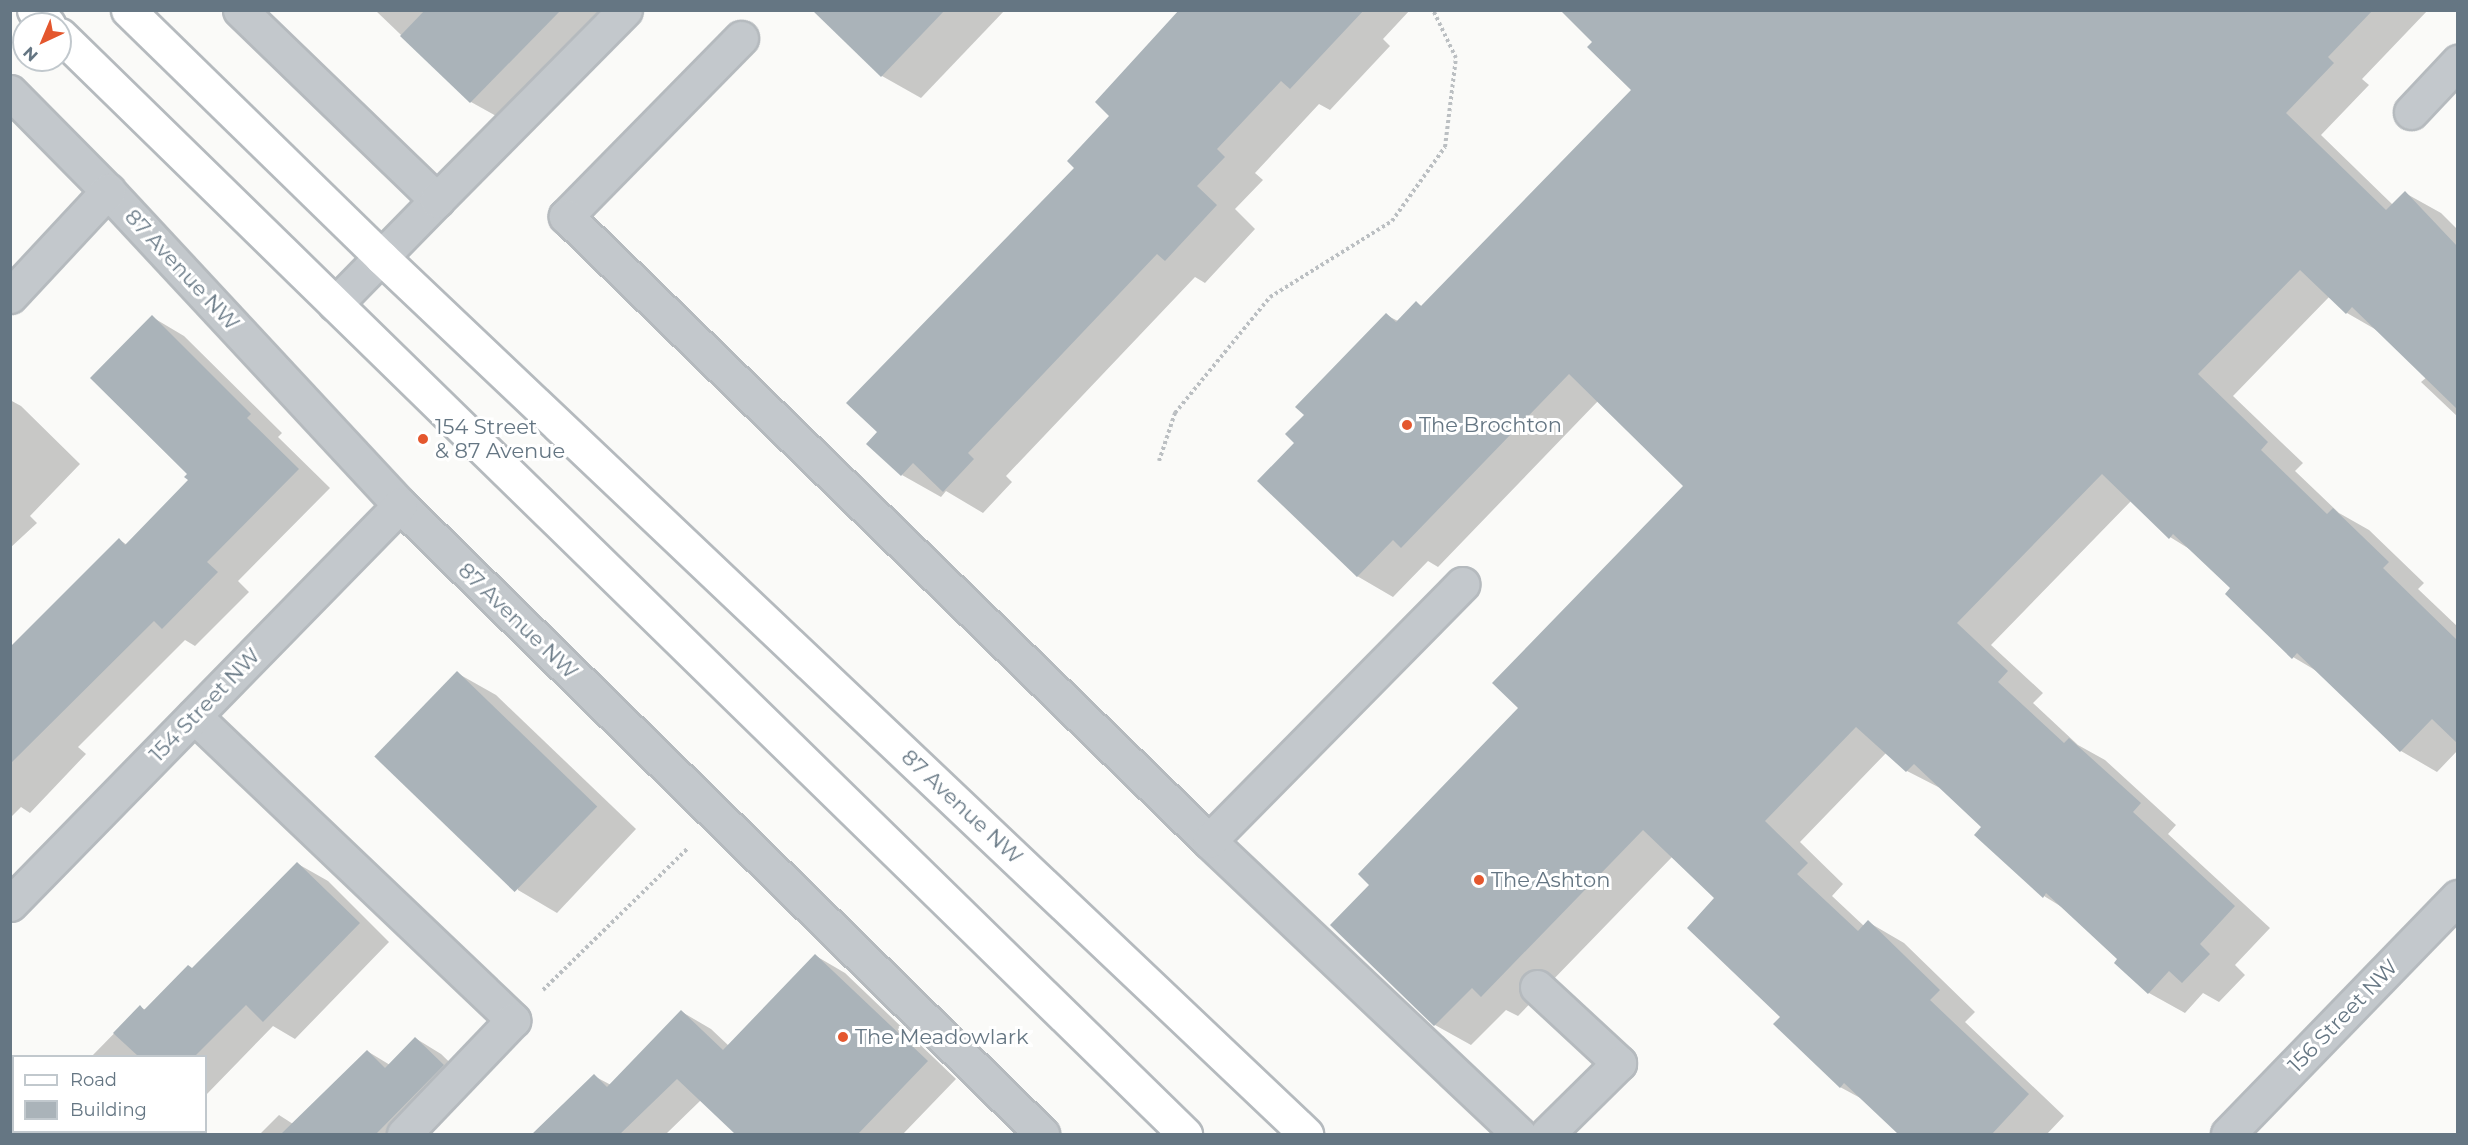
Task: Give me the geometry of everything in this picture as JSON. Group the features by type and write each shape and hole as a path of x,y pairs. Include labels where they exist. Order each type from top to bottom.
{"main road":[{"name":"87 Avenue NW","path":"128,10 381,257 1306,1134"},
{"path":"72,47 1185,1134"}],"street":[{"path":"240,10 437,200"},
{"path":"334,304 625,10"},
{"path":"741,38 566,216 1209,841 1519,1134"},
{"path":"2411,111 2457,62"},
{"name":"87 Avenue NW","path":"10,92 108,191 400,505 1029,1130"},
{"path":"10,296 108,191"},
{"name":"154 Street NW","path":"10,904 400,505"},
{"path":"1209,841 1462,584"},
{"path":"194,716 513,1020 404,1134"},
{"name":"156 Street NW","path":"2228,1134 2457,897"},
{"path":"1537,987 1619,1063 1547,1134"}],"path":[{"path":"1159,461 1175,413 1270,297 1392,221 1445,147 1456,58 1433,10"},
{"path":"513,1020 695,841"}],"building":[{"path":"425,10 561,10 470,103 400,36"},
{"path":"812,10 945,10 881,77"},
{"path":"1179,10 1364,10 1290,89 1281,81 1217,149 1225,157 1197,186 1217,205 1165,261 1157,254 968,453 974,459 943,492 913,463 901,476 866,444 877,432 846,403 1074,168 1067,161 1109,116 1095,102"},
{"path":"1560,10 2373,10 2328,57 2334,63 2286,113 2386,210 2405,191 2457,246 2457,409 2352,307 2346,314 2300,270 2198,374 2268,442 2261,450 2327,514 2333,508 2389,562 2383,568 2457,640 2457,743 2432,719 2400,752 2297,653 2292,659 2225,594 2230,588 2173,534 2169,539 2102,474 1957,623 2008,671 1998,682 2064,743 2069,738 2141,803 2133,812 2235,906 2200,944 2210,954 2182,983 2169,971 2148,994 2114,963 2117,959 2046,893 2043,898 1974,835 1981,827 1914,764 1906,772 1856,727 1765,821 1808,863 1797,874 1858,931 1868,920 1940,990 1930,1000 2029,1094 1992,1134 1898,1134 1844,1083 1840,1088 1773,1024 1780,1017 1687,928 1714,898 1643,830 1481,997 1472,988 1434,1026 1330,925 1369,885 1358,874 1518,708 1492,683 1683,486 1569,374 1401,548 1393,540 1357,577 1257,481 1294,443 1285,434 1304,415 1295,407 1386,313 1396,322 1416,301 1421,306 1631,90 1587,47 1592,42"},
{"path":"152,315 251,414 247,418 299,469 207,562 218,572 162,629 154,621 10,764 10,647 119,538 125,545 188,480 184,477 187,474 90,378"},
{"path":"457,671 597,806 515,892 374,757"},
{"path":"297,862 360,923 263,1022 246,1005 196,1055 137,1055 113,1033 140,1005 144,1010 188,965 192,968"},
{"path":"815,954 928,1061 858,1134 735,1134 677,1079 620,1134 532,1134 594,1074 607,1087 681,1010 723,1050"},
{"path":"415,1037 444,1065 376,1134 281,1134 367,1050 385,1068"}],"place":[{"name":"The Brochton","path":"1407,425"},
{"name":"154 Street & 87 Avenue","path":"423,439"},
{"name":"The Ashton","path":"1479,880"},
{"name":"The Meadowlark","path":"843,1037"}]}
